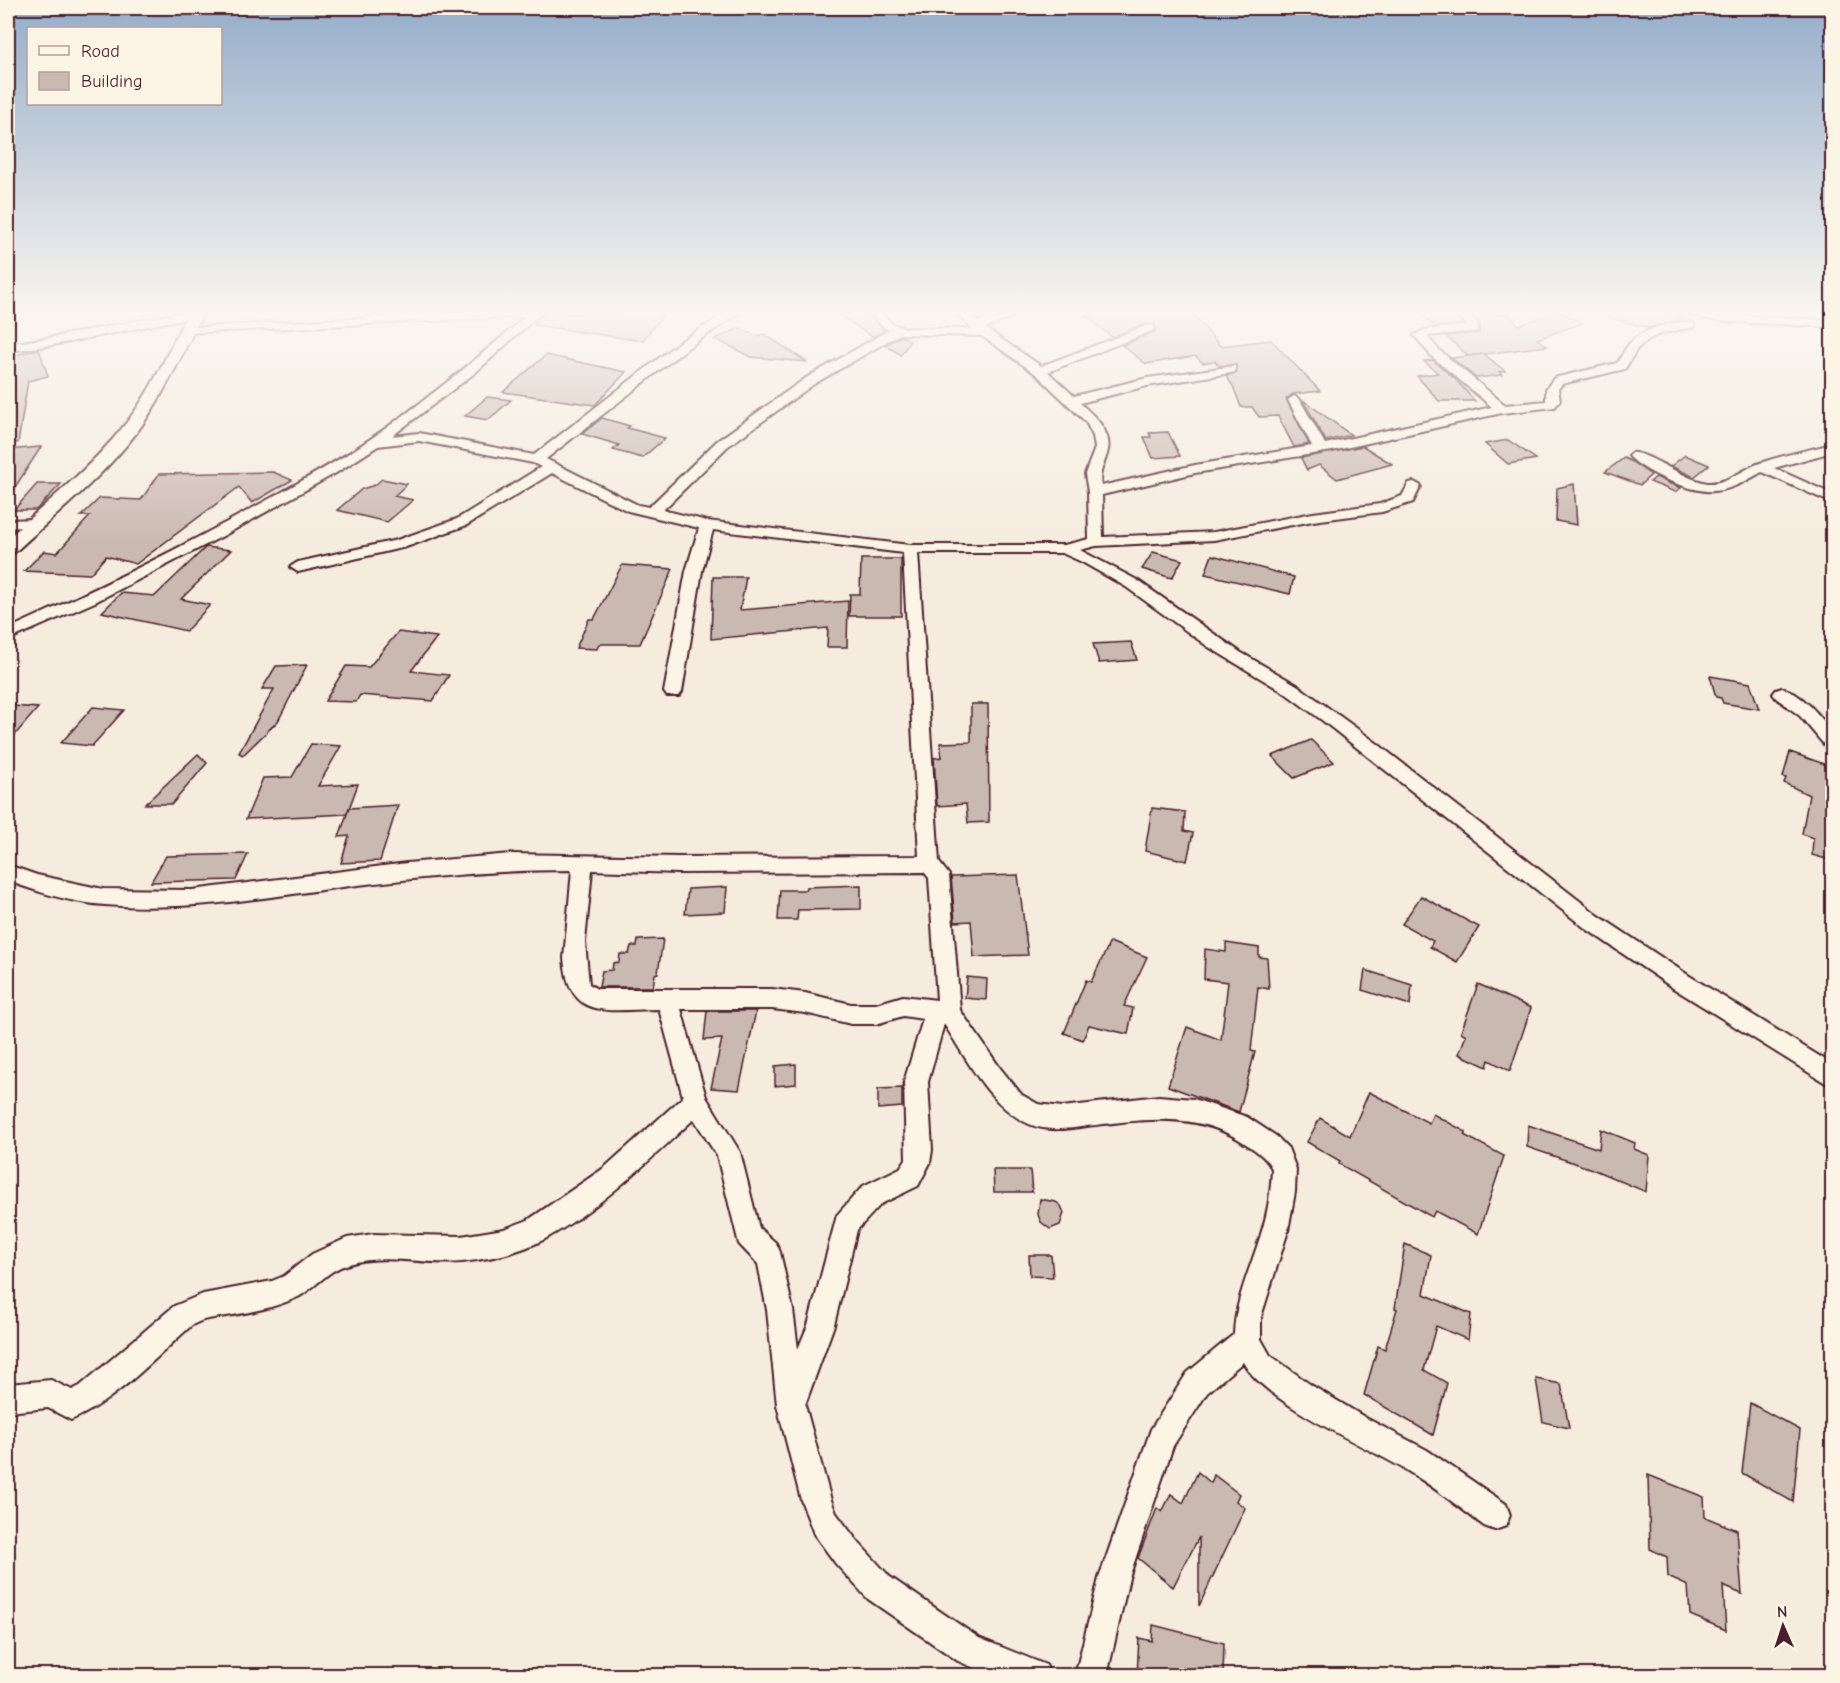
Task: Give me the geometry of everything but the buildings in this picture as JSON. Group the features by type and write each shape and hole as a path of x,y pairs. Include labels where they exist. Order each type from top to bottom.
{"street":[{"path":"8,548 98,465 130,430 155,390"},
{"path":"8,635 89,599 290,494 374,443 445,390"},
{"path":"298,567 401,544 462,522 544,464 631,390"},
{"path":"652,513 722,444 798,390"},
{"path":"1059,390 1092,420 1100,436 1101,448 1092,474 1095,492 1096,542"},
{"path":"1071,401 1117,390"},
{"path":"1479,390 1502,409"},
{"path":"1095,492 1195,469 1320,448 1502,409 1550,404 1554,400 1552,390"},
{"path":"1294,400 1320,448"},
{"path":"374,443 401,437 419,437 544,464 606,496 652,513 707,525 910,549 1064,549 1096,542 1214,536 1313,517 1382,508 1407,499 1414,486"},
{"path":"1636,456 1689,483 1710,488 1721,486 1762,467 1833,448"},
{"path":"1762,467 1833,499"},
{"path":"8,524 36,523"},
{"path":"674,692 694,572 707,525"},
{"path":"910,549 929,865"},
{"path":"1064,549 1096,562 1152,597 1234,656 1289,688 1335,721 1591,921 1699,995 1833,1076"},
{"path":"1782,694 1806,712 1833,742"},
{"path":"8,873 37,883 103,897 192,898 407,871 511,862 678,865 907,863 929,865 939,875 943,1012 916,1082 920,1150 918,1163 909,1177 872,1195 846,1224 821,1325 791,1405"},
{"path":"583,862 575,969 579,987 585,995 597,999 772,999 864,1015 903,1006 943,1012 1014,1103 1035,1115 1062,1118 1159,1107 1194,1110 1239,1125 1267,1144 1279,1156 1284,1169 1283,1192 1275,1231 1248,1317 1247,1341 1260,1365 1301,1395 1356,1428 1417,1460 1495,1515"},
{"path":"667,999 696,1101 728,1152 747,1235 767,1252 771,1264 780,1310 791,1405 816,1500 825,1523 855,1562 879,1588 969,1650 1035,1676"},
{"path":"8,1398 51,1394 71,1406 90,1396 183,1315 203,1307 274,1294 293,1285 321,1263 347,1251 373,1247 461,1249 504,1242 536,1230 614,1177 696,1101"},
{"path":"1091,1676 1114,1578 1161,1439 1197,1383 1247,1341"}]}
